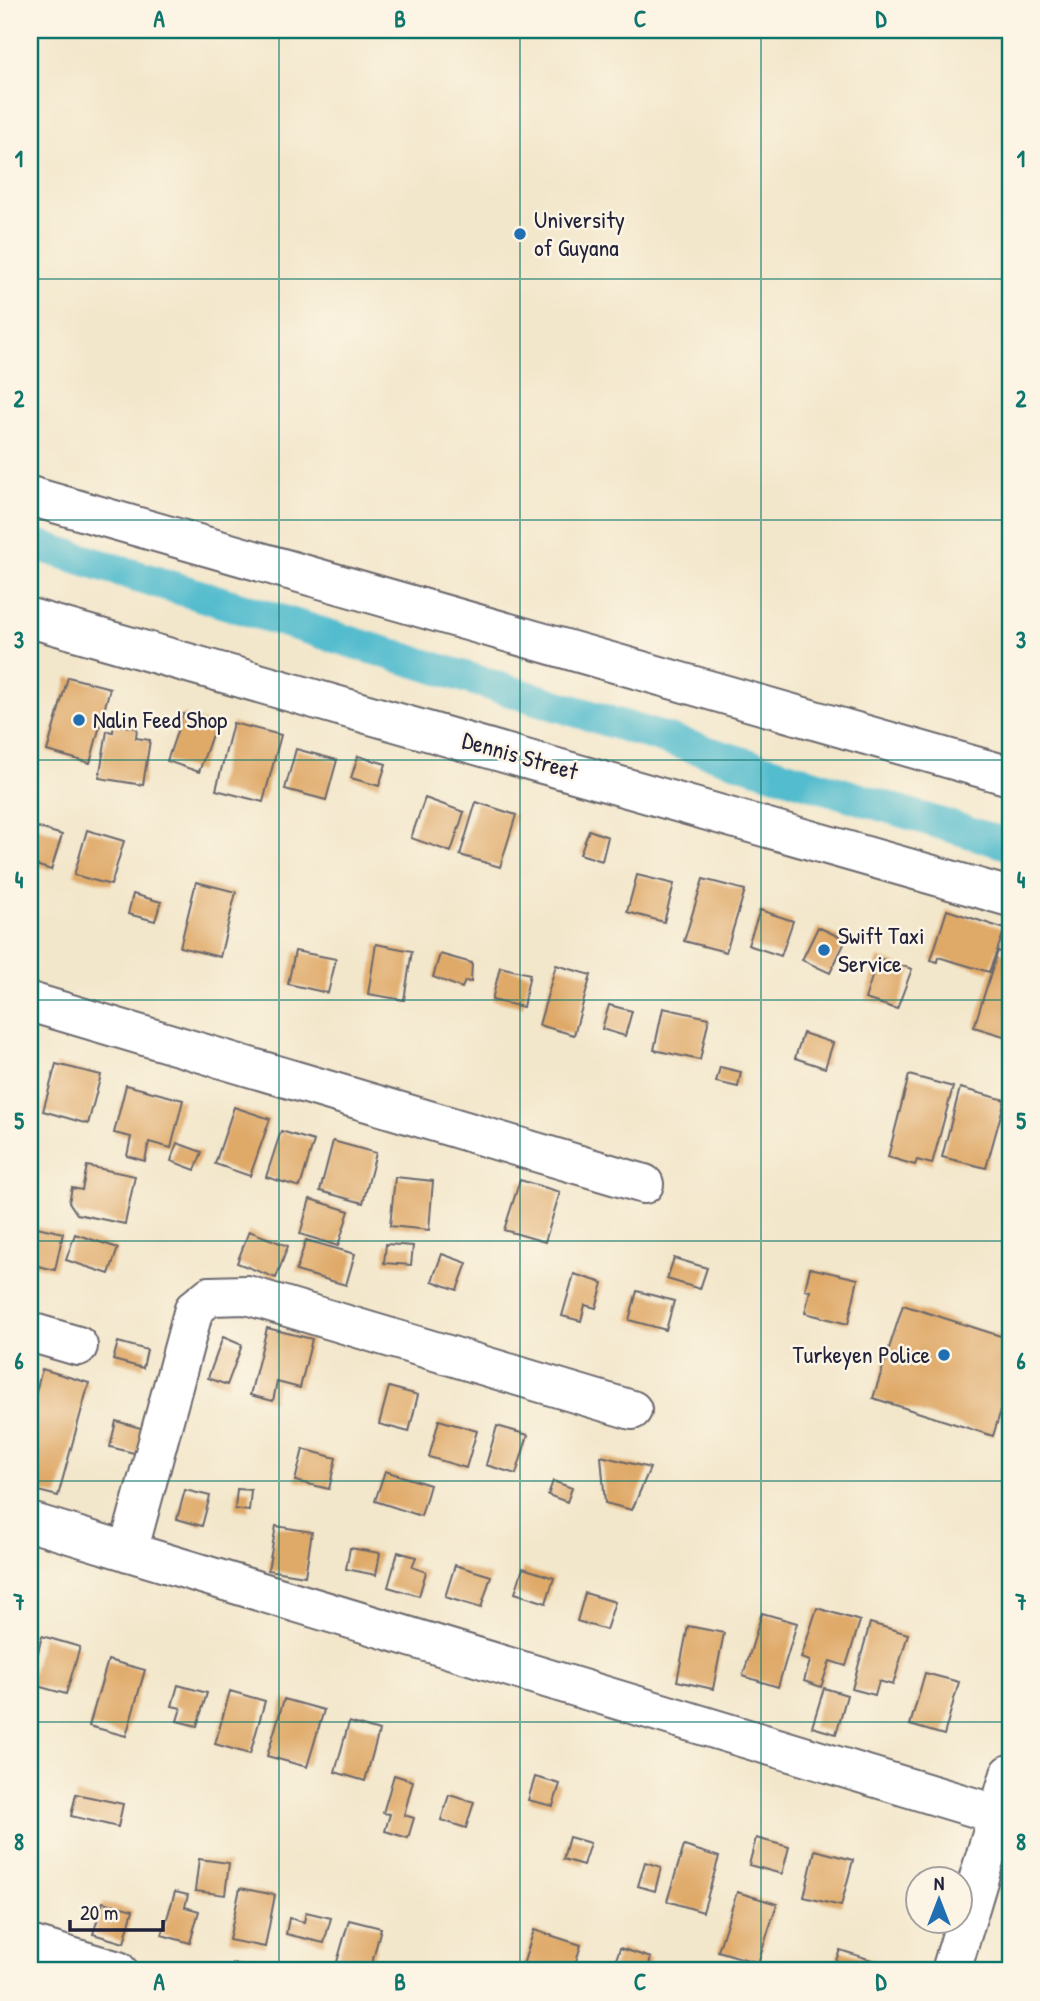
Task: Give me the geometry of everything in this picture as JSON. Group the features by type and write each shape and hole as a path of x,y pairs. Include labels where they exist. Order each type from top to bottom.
{"street":[{"path":"30,496 1010,776"},
{"name":"Dennis Street","path":"30,618 1010,897"},
{"path":"30,1002 645,1184"},
{"path":"128,1552 194,1309 210,1296 247,1295 632,1410"},
{"path":"30,1332 78,1346"},
{"path":"30,1522 999,1815"},
{"path":"951,1971 1010,1774"},
{"path":"30,1945 118,1971"}],"building":[{"name":"Nalin Feed Shop","path":"68,677 110,688 90,763 47,751"},
{"path":"183,714 215,726 199,772 167,761"},
{"path":"233,723 281,735 263,802 216,790"},
{"path":"114,724 137,728 136,738 150,740 143,785 99,778 107,731 113,732"},
{"path":"296,749 337,760 326,800 285,789"},
{"path":"358,756 386,764 379,786 351,778"},
{"path":"425,798 464,812 451,852 411,838"},
{"path":"476,802 516,815 500,867 460,855"},
{"path":"30,825 62,835 51,870 30,863"},
{"path":"87,830 124,841 111,885 74,875"},
{"path":"589,830 608,837 602,861 580,854"},
{"path":"637,875 674,884 664,922 627,912"},
{"path":"703,879 745,890 726,952 684,941"},
{"path":"196,882 236,892 220,957 180,947"},
{"path":"133,894 161,902 155,921 128,914"},
{"path":"760,910 793,921 781,956 748,945"},
{"path":"947,910 1005,929 989,972 938,957 937,962 931,960"},
{"name":"Swift Taxi Service","path":"818,927 846,940 830,973 802,960"},
{"path":"376,944 412,951 404,1000 368,994"},
{"path":"295,951 336,959 328,993 288,984"},
{"path":"998,951 1010,955 1010,1038 974,1027"},
{"path":"440,954 472,963 471,982 465,981 462,988 433,977"},
{"path":"878,958 912,969 897,1009 865,999"},
{"path":"556,965 591,975 574,1035 539,1025"},
{"path":"500,967 530,974 523,1007 492,1000"},
{"path":"609,1005 632,1011 625,1036 602,1029"},
{"path":"663,1008 709,1018 700,1060 654,1050"},
{"path":"803,1033 833,1043 825,1068 795,1058"},
{"path":"56,1064 101,1075 88,1124 43,1111"},
{"path":"720,1067 741,1072 738,1087 716,1082"},
{"path":"909,1075 953,1087 932,1164 917,1160 915,1165 888,1157"},
{"path":"126,1085 183,1100 171,1148 149,1142 145,1161 127,1156 131,1137 114,1133"},
{"path":"960,1088 1005,1100 986,1168 942,1157"},
{"path":"234,1107 270,1119 250,1176 215,1164"},
{"path":"281,1131 314,1141 300,1187 266,1177"},
{"path":"333,1141 376,1153 363,1203 320,1191"},
{"path":"177,1143 202,1152 195,1170 171,1161"},
{"path":"87,1166 135,1176 125,1224 77,1214 69,1202 72,1188 82,1190"},
{"path":"395,1177 433,1181 429,1230 390,1226"},
{"path":"520,1180 560,1192 545,1242 504,1230"},
{"path":"310,1199 349,1211 338,1246 300,1234"},
{"path":"37,1227 63,1233 55,1270 30,1264"},
{"path":"249,1231 288,1246 276,1278 237,1263"},
{"path":"75,1234 118,1248 109,1274 66,1260"},
{"path":"306,1240 355,1254 346,1285 296,1271"},
{"path":"386,1244 413,1246 411,1265 384,1263"},
{"path":"442,1254 467,1263 457,1290 432,1281"},
{"path":"674,1258 707,1268 700,1289 667,1279"},
{"path":"810,1268 858,1279 848,1324 805,1313 810,1291 805,1290"},
{"path":"574,1274 603,1283 596,1308 585,1305 581,1321 562,1316"},
{"path":"637,1291 674,1301 666,1330 629,1320"},
{"path":"903,1305 1010,1339 1010,1381 993,1436 873,1398"},
{"path":"267,1328 312,1339 300,1388 277,1382 273,1401 250,1395"},
{"path":"223,1337 242,1345 227,1385 208,1378"},
{"path":"118,1342 147,1350 143,1368 113,1360"},
{"path":"42,1369 89,1383 58,1496 30,1489 30,1415"},
{"path":"389,1387 418,1395 409,1432 379,1424"},
{"path":"439,1420 477,1431 466,1468 429,1457"},
{"path":"116,1421 144,1429 138,1454 110,1447"},
{"path":"497,1426 528,1435 516,1474 486,1465"},
{"path":"303,1449 336,1458 329,1489 295,1481"},
{"path":"601,1456 650,1468 632,1510 605,1503"},
{"path":"385,1471 430,1485 421,1516 375,1501"},
{"path":"553,1481 572,1488 567,1502 548,1495"},
{"path":"237,1489 251,1490 249,1511 235,1509"},
{"path":"185,1490 210,1496 202,1526 177,1519"},
{"path":"276,1526 312,1532 305,1576 268,1570"},
{"path":"350,1548 380,1553 376,1575 346,1569"},
{"path":"398,1552 416,1557 412,1567 426,1572 419,1596 388,1587"},
{"path":"455,1565 491,1576 481,1608 445,1597"},
{"path":"523,1568 554,1578 546,1603 515,1593"},
{"path":"585,1593 615,1602 606,1630 577,1621"},
{"path":"817,1608 860,1621 846,1666 830,1661 821,1687 804,1681 810,1661 801,1658"},
{"path":"762,1613 797,1623 778,1687 743,1676"},
{"path":"870,1623 908,1634 893,1685 879,1681 875,1695 852,1689"},
{"path":"688,1626 724,1633 713,1689 677,1681"},
{"path":"42,1636 80,1647 66,1694 30,1684"},
{"path":"108,1660 145,1670 126,1736 89,1726"},
{"path":"925,1673 959,1682 944,1735 910,1725"},
{"path":"178,1685 207,1693 197,1726 177,1721 181,1708 172,1706"},
{"path":"824,1688 847,1695 836,1734 812,1727"},
{"path":"230,1691 265,1701 250,1754 215,1744"},
{"path":"284,1699 324,1710 307,1767 267,1756"},
{"path":"349,1722 379,1731 365,1781 335,1772"},
{"path":"394,1775 413,1781 404,1815 414,1818 408,1838 385,1831 390,1814 383,1813"},
{"path":"535,1777 560,1784 553,1806 528,1800"},
{"path":"76,1794 123,1804 118,1827 71,1816"},
{"path":"449,1795 474,1802 466,1828 441,1820"},
{"path":"30,1806 37,1808 30,1828"},
{"path":"569,1837 590,1843 583,1865 563,1859"},
{"path":"756,1838 789,1847 782,1874 749,1865"},
{"path":"684,1846 719,1857 703,1912 667,1901"},
{"path":"815,1850 853,1860 841,1906 804,1897"},
{"path":"199,1859 229,1863 225,1895 195,1891"},
{"path":"645,1862 661,1867 655,1891 638,1886"},
{"path":"240,1888 275,1895 265,1947 229,1940"},
{"path":"175,1892 188,1895 185,1907 199,1911 190,1943 162,1935"},
{"path":"737,1892 777,1904 758,1963 718,1951"},
{"path":"103,1902 133,1910 124,1943 93,1934"},
{"path":"306,1912 331,1918 324,1943 286,1934 289,1918 304,1922"},
{"path":"349,1920 381,1928 370,1971 337,1962"},
{"path":"534,1930 581,1945 573,1971 534,1971 522,1968"},
{"path":"620,1948 651,1958 647,1971 612,1971"},
{"path":"840,1950 881,1963 878,1971 832,1971"},
{"path":"233,1964 259,1970 259,1971 232,1971"}],"waterway":[{"path":"30,543 1010,845"}],"place":[{"name":"University of Guyana","path":"520,234"},
{"name":"Nalin Feed Shop","path":"79,720"},
{"name":"Swift Taxi Service","path":"824,950"},
{"name":"Turkeyen Police","path":"944,1355"}]}
